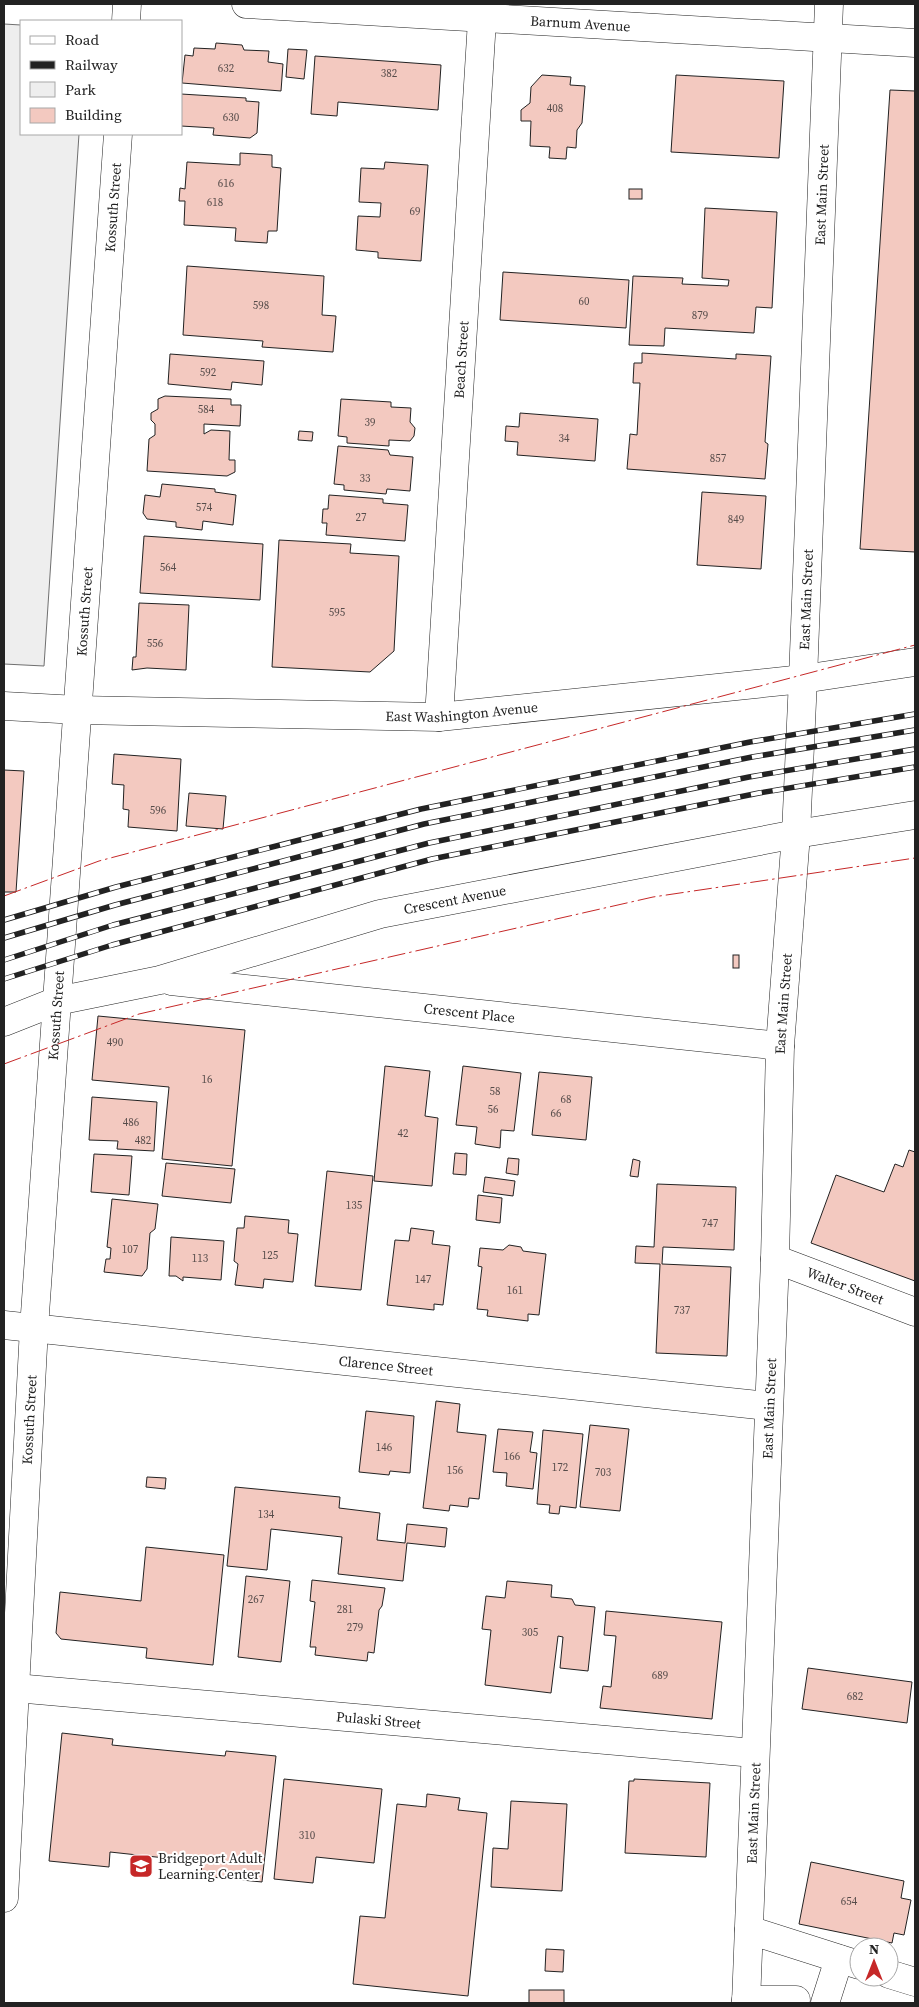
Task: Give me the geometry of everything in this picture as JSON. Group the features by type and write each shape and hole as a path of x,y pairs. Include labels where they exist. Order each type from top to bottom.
{"street":[{"path":"126,20 128,4"},
{"name":"Barnum Avenue","path":"246,4 483,11 827,38 915,43"},
{"name":"East Main Street","path":"746,2001 767,1406 775,1259 780,1046 796,834 829,4"},
{"name":"Beach Street","path":"439,717 483,11"},
{"name":"Kossuth Street","path":"4,1898 10,1687 118,135"},
{"name":"East Washington Avenue","path":"4,706 78,710 439,717 803,679 915,662"},
{"name":"Crescent Avenue","path":"4,1022 57,1001 160,980 380,914 796,834 915,814"},
{"name":"Crescent Place","path":"160,980 780,1046"},
{"name":"Walter Street","path":"775,1259 915,1312"},
{"name":"Clarence Street","path":"4,1324 767,1406"},
{"name":"Pulaski Street","path":"10,1687 754,1753"},
{"path":"749,1930 849,1962 825,2003"},
{"path":"746,2001 800,2002"}],"green space":[{"path":"4,24 20,25 20,135 79,135 44,666 4,664"}],"building":[{"path":"216,43 242,45 244,50 269,51 268,62 283,64 281,91 182,83 185,55 193,56 194,48 215,49"},
{"path":"288,49 307,50 304,79 286,77"},
{"path":"315,56 441,65 438,110 338,102 337,116 311,114"},
{"path":"542,75 571,77 570,85 585,86 582,123 577,130 576,148 567,147 566,159 549,158 550,147 530,146 531,121 521,121 521,110 530,103 531,87"},
{"path":"676,75 784,81 779,158 671,152"},
{"path":"890,90 915,91 915,552 860,549"},
{"path":"182,94 246,98 246,101 259,102 257,133 250,138 213,135 214,128 182,126"},
{"path":"240,153 272,155 272,167 281,168 277,231 268,231 267,243 235,241 236,228 184,225 185,201 179,201 180,188 185,189 187,162 240,165"},
{"path":"385,162 428,165 421,261 378,258 378,252 356,250 358,216 380,217 381,203 359,202 361,168 384,169"},
{"path":"629,189 642,189 642,199 629,199"},
{"path":"705,208 777,212 772,308 756,307 754,333 665,328 664,346 629,345 633,276 683,278 682,284 728,286 729,280 702,278"},
{"path":"187,266 324,276 322,315 336,316 333,352 262,347 263,341 183,335"},
{"path":"503,272 629,280 626,328 500,320"},
{"path":"642,353 736,359 736,354 771,356 765,442 768,444 765,479 627,469 630,434 637,435 640,383 633,383 634,363 642,363"},
{"path":"170,354 264,361 262,385 232,382 231,390 168,384"},
{"path":"165,396 231,399 231,405 241,405 240,426 204,424 204,434 211,430 230,431 229,460 235,460 235,472 227,476 147,471 149,439 155,435 155,424 151,420 151,413 158,409 158,399"},
{"path":"341,399 391,402 391,407 411,408 410,422 415,428 414,436 410,441 389,440 389,446 347,443 347,437 338,436"},
{"path":"520,413 598,419 595,461 517,455 518,442 505,441 506,426 519,427"},
{"path":"299,431 313,432 312,441 298,440"},
{"path":"338,446 388,450 390,455 413,457 410,491 387,489 386,494 344,490 344,485 334,484"},
{"path":"162,484 215,489 215,492 236,495 233,525 203,521 202,530 176,527 176,522 147,519 143,513 145,495 160,497"},
{"path":"702,492 766,496 761,569 697,565"},
{"path":"329,495 383,499 383,503 408,505 405,541 326,535 327,523 322,523 323,509 328,509"},
{"path":"144,536 263,544 260,600 140,593"},
{"path":"279,540 351,544 350,553 399,556 394,651 370,672 272,667"},
{"path":"139,603 189,605 186,670 147,668 132,670 133,657 136,657"},
{"path":"114,754 181,759 177,831 128,827 129,810 123,809 124,785 112,784"},
{"path":"4,770 24,771 16,892 4,892"},
{"path":"189,793 226,796 223,829 186,826"},
{"path":"733,955 739,955 739,968 733,968"},
{"path":"98,1016 245,1030 232,1166 162,1159 169,1087 92,1080"},
{"path":"385,1066 430,1071 425,1116 438,1118 432,1186 374,1181"},
{"path":"463,1066 521,1073 514,1131 501,1130 500,1148 475,1144 477,1127 456,1125"},
{"path":"539,1072 592,1077 586,1140 532,1135"},
{"path":"92,1097 157,1102 154,1151 117,1149 118,1141 89,1140"},
{"path":"909,1150 915,1152 915,1281 811,1243 836,1175 884,1192 895,1164 903,1167"},
{"path":"455,1153 467,1154 466,1175 453,1174"},
{"path":"94,1154 132,1156 129,1195 91,1192"},
{"path":"508,1158 519,1159 518,1175 506,1173"},
{"path":"633,1159 640,1161 638,1177 630,1176"},
{"path":"166,1163 235,1169 231,1203 162,1196"},
{"path":"327,1171 373,1176 361,1290 315,1286"},
{"path":"485,1177 515,1181 513,1196 483,1192"},
{"path":"657,1184 736,1187 734,1250 663,1247 662,1264 731,1267 727,1356 656,1353 660,1264 635,1263 636,1246 654,1247"},
{"path":"478,1195 502,1198 500,1223 476,1220"},
{"path":"112,1199 158,1204 155,1229 150,1233 147,1269 142,1276 104,1272 106,1259 110,1259 111,1248 107,1247"},
{"path":"245,1216 289,1220 288,1233 298,1234 293,1282 264,1279 263,1288 235,1285 238,1264 234,1261 237,1228 244,1228"},
{"path":"411,1228 434,1231 432,1244 450,1246 443,1305 434,1304 434,1310 387,1305 395,1240 409,1241"},
{"path":"171,1237 224,1241 221,1280 183,1277 183,1281 176,1276 169,1276"},
{"path":"509,1245 521,1247 523,1251 546,1254 539,1315 528,1314 528,1321 487,1316 488,1310 477,1309 482,1267 478,1266 480,1248 503,1250"},
{"path":"436,1401 460,1404 457,1432 486,1435 479,1499 469,1498 468,1507 450,1505 449,1511 423,1508"},
{"path":"366,1411 414,1416 410,1473 390,1471 389,1475 359,1472"},
{"path":"590,1425 629,1429 620,1511 580,1507"},
{"path":"498,1429 533,1432 530,1452 537,1453 533,1489 506,1486 507,1473 493,1472"},
{"path":"543,1430 583,1434 576,1508 560,1506 559,1514 549,1513 550,1505 537,1504"},
{"path":"147,1477 166,1478 165,1489 146,1487"},
{"path":"235,1487 340,1497 339,1508 380,1513 377,1540 405,1543 407,1524 447,1528 445,1547 407,1543 403,1581 338,1574 342,1537 271,1529 267,1570 227,1566"},
{"path":"146,1547 224,1555 213,1665 146,1658 147,1648 61,1639 56,1633 60,1592 141,1601"},
{"path":"246,1576 290,1581 281,1662 238,1657"},
{"path":"312,1580 385,1588 382,1606 379,1610 374,1653 368,1652 367,1661 315,1655 316,1647 310,1647 315,1602 310,1601"},
{"path":"507,1581 552,1585 551,1597 572,1599 575,1605 595,1607 588,1671 560,1668 563,1637 558,1636 551,1693 485,1685 491,1630 482,1629 486,1596 505,1598"},
{"path":"606,1611 722,1622 712,1719 600,1708 603,1686 611,1687 616,1636 604,1635"},
{"path":"808,1668 912,1682 907,1723 802,1709"},
{"path":"62,1733 113,1739 112,1745 225,1756 226,1751 276,1756 262,1882 201,1876 202,1862 110,1852 109,1867 49,1861"},
{"path":"284,1779 382,1789 374,1863 316,1857 313,1883 274,1879"},
{"path":"634,1779 710,1783 706,1857 625,1853 629,1781 634,1781"},
{"path":"427,1794 460,1798 458,1810 487,1813 468,1996 353,1984 360,1916 385,1918 397,1804 426,1807"},
{"path":"511,1801 567,1804 562,1891 491,1887 493,1848 508,1849"},
{"path":"811,1862 904,1881 901,1898 911,1900 904,1935 894,1933 893,1937 863,1937 799,1924"},
{"path":"546,1949 564,1950 563,1972 545,1971"},
{"path":"529,1990 564,1990 564,2003 529,2003"}],"railway":[{"path":"4,920 116,887 421,809 750,742 915,714"},
{"path":"4,938 115,905 424,824 752,757 915,730"},
{"path":"4,960 113,925 429,843 749,777 915,749"},
{"path":"4,979 112,945 432,859 759,793 915,767"}],"power":[{"path":"4,896 99,861 915,645"},
{"path":"4,1064 139,1014 653,897 915,858"}],"place":[{"name":"Bridgeport Adult Learning Center","path":"141,1866"}]}
